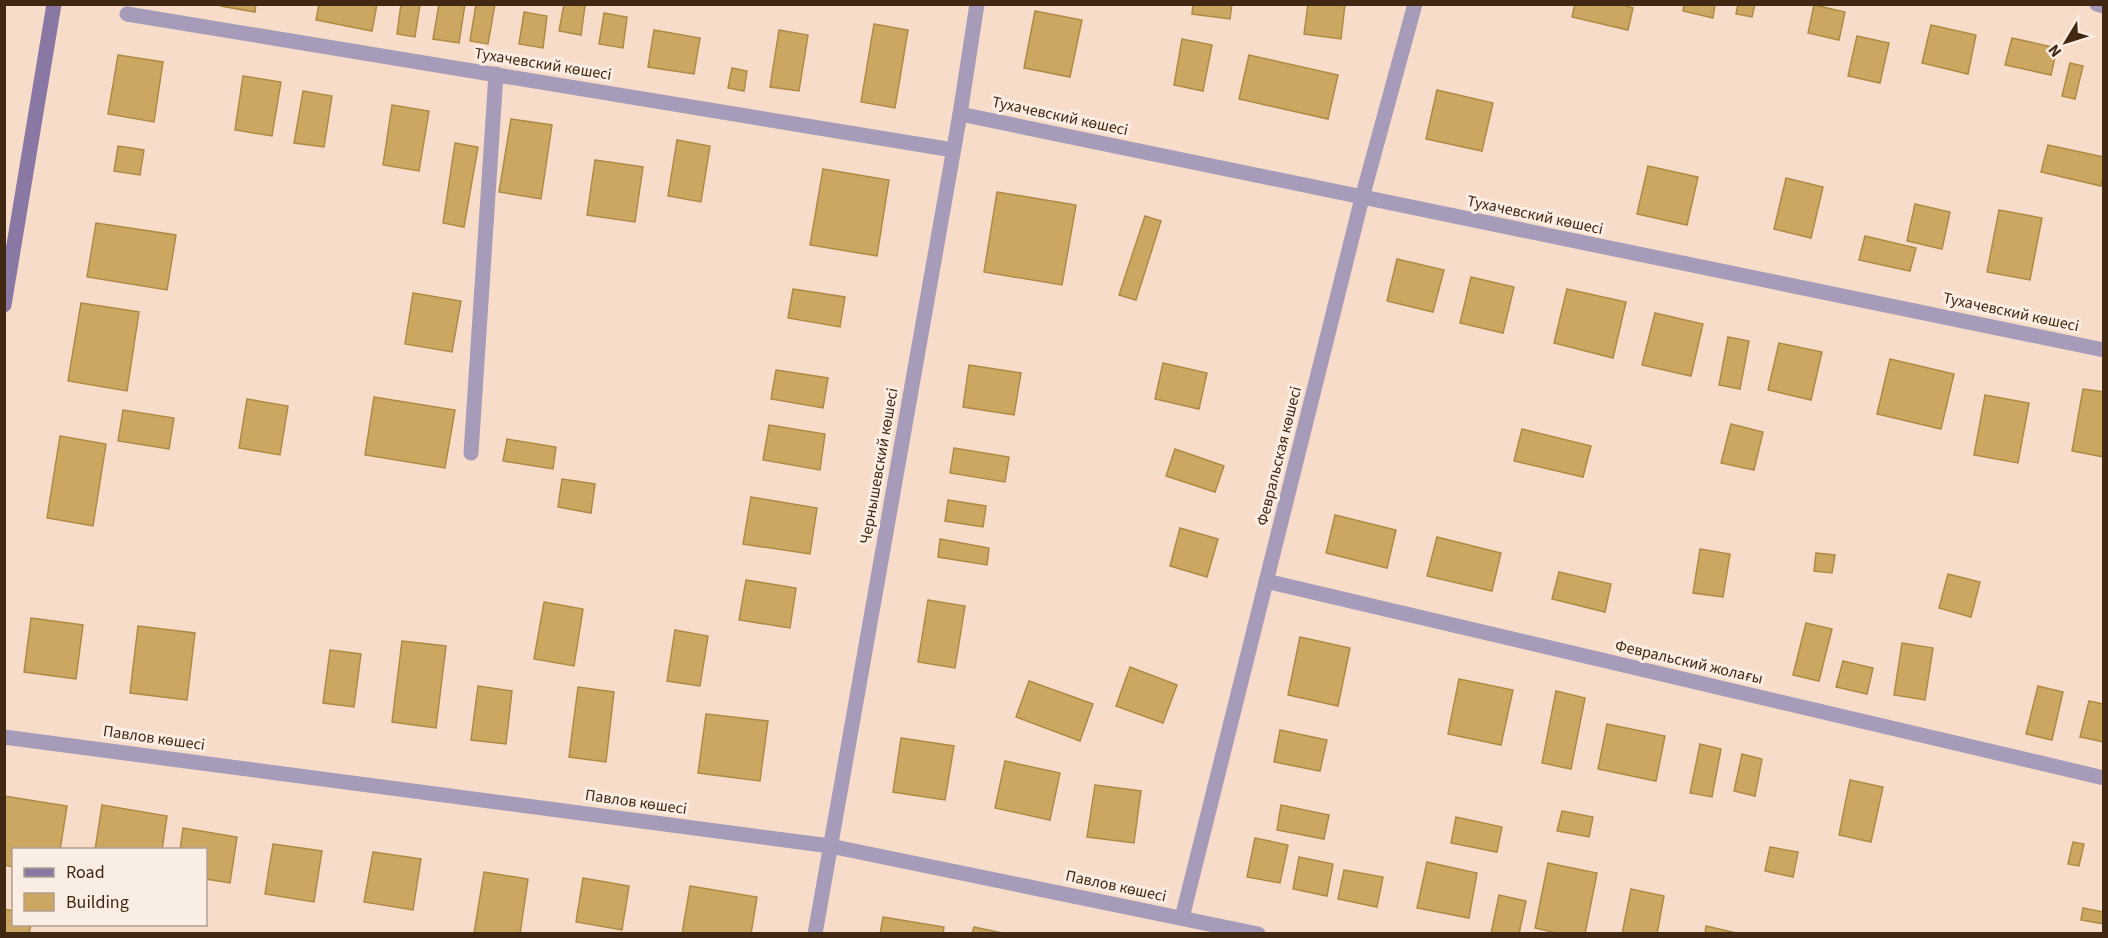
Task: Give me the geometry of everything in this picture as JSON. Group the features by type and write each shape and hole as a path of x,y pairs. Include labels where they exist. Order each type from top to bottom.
{"main road":[{"path":"4,305 54,4"}],"street":[{"name":"Чернышевский көшесі","path":"815,933 960,114 977,4"},
{"name":"Февральская көшесі","path":"1182,918 1362,198 1415,4"},
{"path":"2097,4 2103,6"},
{"name":"Тухачевский көшесі","path":"127,14 953,150"},
{"path":"471,453 496,74"},
{"name":"Тухачевский көшесі","path":"960,114 2103,350"},
{"name":"Февральский жолағы","path":"1266,581 2103,778"},
{"name":"Павлов көшесі","path":"4,737 830,846 1258,933"}],"building":[{"path":"221,4 256,4 255,12 221,6"},
{"path":"319,4 377,4 372,31 316,20"},
{"path":"401,4 420,4 415,37 397,34"},
{"path":"439,4 465,4 459,43 433,39"},
{"path":"476,4 495,4 488,44 470,41"},
{"path":"564,4 585,6 581,35 559,31"},
{"path":"1193,4 1232,4 1230,19 1192,14"},
{"path":"1308,4 1345,4 1341,39 1304,34"},
{"path":"1575,4 1620,4 1633,8 1628,30 1572,17"},
{"path":"1684,4 1715,4 1713,18 1683,11"},
{"path":"1738,4 1755,4 1752,17 1736,14"},
{"path":"1814,5 1845,12 1839,40 1808,33"},
{"path":"1035,11 1082,20 1070,77 1024,68"},
{"path":"524,12 547,16 543,48 519,44"},
{"path":"604,13 627,17 623,48 599,44"},
{"path":"874,24 908,30 895,108 861,102"},
{"path":"1931,25 1976,35 1968,74 1922,63"},
{"path":"654,30 700,38 694,74 648,67"},
{"path":"779,30 808,35 799,91 770,87"},
{"path":"1857,36 1889,43 1880,83 1848,76"},
{"path":"2012,38 2057,48 2051,75 2005,65"},
{"path":"1182,39 1212,45 1203,91 1174,85"},
{"path":"118,55 163,62 154,122 108,114"},
{"path":"1249,55 1338,75 1328,119 1239,99"},
{"path":"2070,63 2083,66 2075,99 2062,96"},
{"path":"732,68 747,71 744,91 728,88"},
{"path":"243,76 281,82 272,136 235,130"},
{"path":"1437,90 1493,103 1482,151 1426,139"},
{"path":"303,91 332,96 324,147 294,143"},
{"path":"392,105 429,111 419,171 383,165"},
{"path":"511,119 552,125 541,199 499,192"},
{"path":"677,140 710,146 701,202 668,196"},
{"path":"455,143 478,147 464,227 443,223"},
{"path":"2048,145 2104,157 2101,186 2041,172"},
{"path":"118,146 144,150 140,175 114,171"},
{"path":"595,160 643,167 635,222 587,215"},
{"path":"1648,166 1698,177 1687,225 1637,214"},
{"path":"823,169 889,180 877,256 810,245"},
{"path":"1786,178 1823,187 1811,238 1774,229"},
{"path":"997,192 1076,205 1062,285 984,272"},
{"path":"1915,204 1950,212 1942,249 1907,241"},
{"path":"1999,210 2042,218 2030,280 1987,272"},
{"path":"1145,216 1161,221 1136,300 1119,295"},
{"path":"96,223 176,235 167,290 87,277"},
{"path":"1865,236 1916,248 1910,271 1859,260"},
{"path":"1397,259 1444,270 1433,312 1387,301"},
{"path":"1471,277 1514,287 1503,333 1460,323"},
{"path":"793,289 845,297 840,327 788,318"},
{"path":"1567,289 1626,302 1613,358 1554,343"},
{"path":"413,293 461,301 452,352 405,344"},
{"path":"81,303 139,312 127,391 68,381"},
{"path":"1655,313 1703,324 1691,376 1642,365"},
{"path":"1728,337 1749,341 1740,389 1719,385"},
{"path":"1779,343 1822,352 1811,400 1768,390"},
{"path":"1890,359 1954,374 1941,429 1877,414"},
{"path":"1163,363 1207,373 1199,409 1155,399"},
{"path":"969,365 1021,373 1014,415 963,407"},
{"path":"776,370 828,378 823,408 771,399"},
{"path":"2083,389 2104,392 2104,457 2072,451"},
{"path":"1985,395 2029,403 2018,463 1974,455"},
{"path":"374,397 455,410 445,468 365,455"},
{"path":"247,399 288,406 280,455 239,448"},
{"path":"123,410 174,418 169,449 118,441"},
{"path":"1731,424 1763,432 1754,470 1721,463"},
{"path":"769,425 825,434 820,470 763,460"},
{"path":"1522,429 1591,446 1583,477 1514,461"},
{"path":"60,436 106,444 93,526 47,518"},
{"path":"507,439 556,447 553,469 503,461"},
{"path":"954,448 1009,457 1005,482 950,473"},
{"path":"1175,449 1224,466 1215,492 1166,476"},
{"path":"562,479 595,484 591,513 558,507"},
{"path":"751,497 817,508 810,554 743,544"},
{"path":"948,500 986,506 983,527 945,521"},
{"path":"1335,515 1396,530 1387,568 1326,553"},
{"path":"1180,528 1218,539 1207,577 1170,566"},
{"path":"1437,537 1501,553 1492,591 1427,576"},
{"path":"940,539 989,548 987,565 938,557"},
{"path":"1700,549 1730,554 1723,597 1693,593"},
{"path":"1816,553 1835,555 1832,573 1814,571"},
{"path":"1559,572 1611,584 1605,612 1552,599"},
{"path":"1948,574 1980,582 1971,617 1939,608"},
{"path":"746,580 796,588 790,628 739,620"},
{"path":"928,600 965,606 955,668 918,662"},
{"path":"544,602 583,609 574,666 534,659"},
{"path":"31,618 83,625 76,679 24,672"},
{"path":"1806,623 1832,629 1819,681 1793,675"},
{"path":"138,626 195,633 187,700 130,693"},
{"path":"675,630 708,636 700,686 667,681"},
{"path":"1300,637 1350,648 1338,706 1288,695"},
{"path":"402,641 446,646 436,728 392,722"},
{"path":"1902,643 1933,648 1925,700 1894,695"},
{"path":"330,650 361,654 354,707 323,703"},
{"path":"1843,661 1873,668 1867,694 1836,687"},
{"path":"1130,667 1177,685 1163,723 1116,706"},
{"path":"1459,679 1513,690 1501,745 1448,734"},
{"path":"1029,681 1093,704 1080,741 1016,717"},
{"path":"478,686 512,691 506,744 471,740"},
{"path":"2038,686 2063,692 2052,740 2026,734"},
{"path":"578,687 614,692 606,762 569,757"},
{"path":"1556,691 1585,698 1571,769 1542,763"},
{"path":"2089,701 2104,704 2104,742 2080,737"},
{"path":"706,714 768,721 760,781 698,773"},
{"path":"1607,724 1665,736 1656,781 1598,769"},
{"path":"1280,730 1327,740 1320,771 1274,762"},
{"path":"901,738 954,746 945,800 893,792"},
{"path":"1700,744 1721,749 1712,797 1690,793"},
{"path":"1742,754 1762,759 1755,796 1734,791"},
{"path":"1005,761 1060,773 1050,820 995,808"},
{"path":"1850,780 1883,787 1871,842 1839,835"},
{"path":"1095,785 1141,791 1134,843 1087,837"},
{"path":"4,796 67,806 60,848 12,848 12,867 4,865"},
{"path":"102,805 167,816 162,848 95,848"},
{"path":"1281,805 1329,815 1324,839 1277,830"},
{"path":"1562,811 1593,817 1589,837 1557,831"},
{"path":"1456,817 1502,827 1497,852 1451,843"},
{"path":"183,828 237,837 230,883 207,879 207,848 180,848"},
{"path":"1255,838 1288,845 1280,883 1247,877"},
{"path":"2073,842 2084,844 2079,866 2068,864"},
{"path":"273,844 322,851 314,902 265,894"},
{"path":"1770,847 1798,852 1793,877 1765,871"},
{"path":"373,852 421,859 413,910 364,902"},
{"path":"1299,857 1333,864 1327,896 1293,889"},
{"path":"1427,862 1477,873 1469,918 1417,908"},
{"path":"1548,863 1597,873 1585,934 1561,934 1535,928"},
{"path":"1344,870 1383,877 1377,907 1338,899"},
{"path":"484,872 528,879 520,934 474,933"},
{"path":"583,878 629,886 622,930 576,922"},
{"path":"690,886 757,897 751,934 682,934"},
{"path":"1631,889 1664,896 1657,934 1622,934"},
{"path":"1499,895 1526,901 1519,934 1491,934"},
{"path":"2083,908 2104,912 2104,924 2081,920"},
{"path":"4,909 12,911 12,926 31,926 29,934 4,934"},
{"path":"883,917 944,927 943,934 880,934"},
{"path":"1706,926 1737,933 1737,934 1705,934"},
{"path":"974,927 1007,934 972,934"}]}
